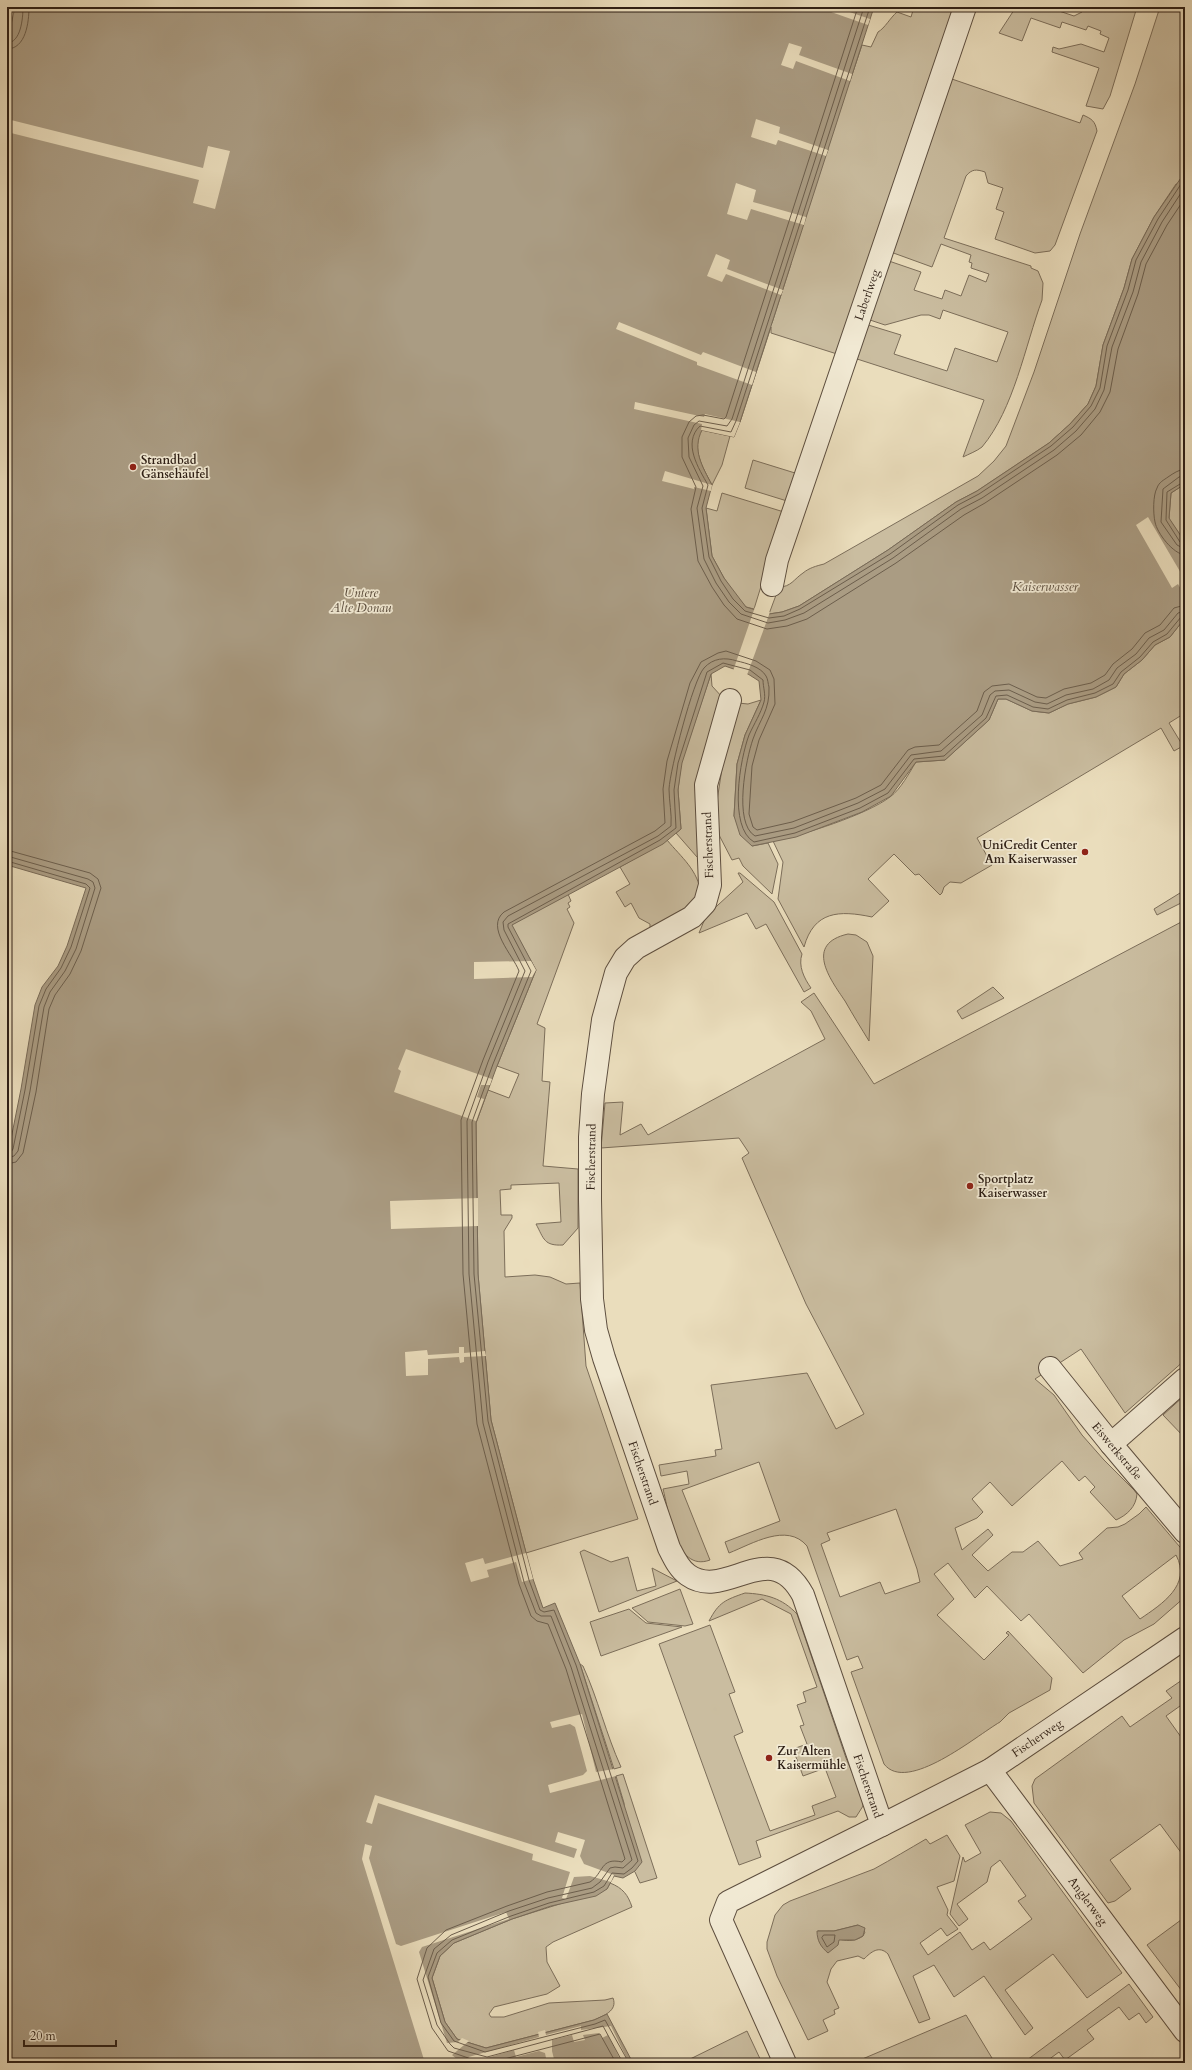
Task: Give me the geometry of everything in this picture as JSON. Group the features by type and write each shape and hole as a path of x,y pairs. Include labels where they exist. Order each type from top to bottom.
{"street":[{"name":"Laberlweg","path":"772,585 780,553 965,7"},
{"name":"Fischerstrand","path":"730,700 706,785 710,885 705,903 692,917 636,948 625,958 616,973 603,1020 596,1060 590,1137 592,1299 596,1330 669,1548 677,1563 689,1576 705,1581 721,1581 746,1572 766,1568 784,1572 796,1583 803,1595 882,1825 728,1902 721,1920 785,2063"},
{"name":"Eiswerkstraße","path":"1050,1368 1111,1444 1185,1532"},
{"path":"1111,1444 1185,1378"},
{"name":"Fischerweg","path":"882,1825 990,1770 1185,1638"},
{"name":"Anglerweg","path":"990,1770 1185,2031"}],"shaded area":[{"path":"914,7 955,7 837,354 771,333 771,327 740,422 709,396 772,323 791,264 765,255 826,155 828,150 822,131 850,81 862,45 871,47 878,32 897,12 911,17"},
{"path":"1016,7 1047,7 1074,16 1082,12 1085,7 1137,7 1110,96 1103,109 1086,106 1099,68 1052,52 1053,47 1059,49 1081,44 1104,52 1109,38 1100,34 1101,31 1088,26 1086,30 1062,22 1060,28 1031,18 1022,41 999,33"},
{"path":"1160,7 1185,7 1185,185 1176,184 1154,217 1132,259 1124,288 1103,345 1096,386 1088,404 1070,424 1049,443 977,491 956,502 888,550 799,606 782,612 769,614 779,587 787,586 808,570 815,566 824,564 978,476 994,461 1006,446 1034,372 1080,234 1135,84"},
{"path":"949,78 1080,123 1083,115 1093,121 1097,131 1055,245 1050,251 1035,253 995,239 1004,212 996,209 1003,188 988,183 985,172 979,170 974,170 966,176 944,238 1031,266 1031,268 1038,271 1043,283 1042,300 1011,396 993,432 982,447 963,457 984,400 854,358 865,324 901,335 894,354 947,371 955,348 997,362 1008,332 943,310 940,319 929,315 921,315 885,325 867,319 886,260 921,272 914,290 942,299 945,290 961,296 969,275 986,282 989,274 971,268 972,263 969,262 971,255 941,244 932,267 888,251"},
{"path":"701,430 730,436 722,465 712,485 699,458 698,437"},
{"path":"753,460 795,473 787,501 745,488"},
{"path":"1185,484 1185,542 1169,519 1171,493"},
{"path":"722,493 784,512 754,609 746,607 736,596 712,556 706,508 717,511"},
{"path":"1185,618 1185,713 1169,723 1183,746 1174,751 1161,728 977,838 992,865 961,883 950,882 944,887 940,895 919,874 915,875 894,854 868,879 889,901 872,917 839,914 829,916 821,920 814,926 808,935 804,947 778,899 783,862 773,841 834,824 879,804 898,790 916,762 945,760 989,720 998,699 1006,699 1032,711 1049,713 1068,704 1096,697 1116,687 1124,674 1142,660 1155,645 1170,637"},
{"path":"711,674 712,686 723,698 701,856 697,857 676,833 681,829 678,790 681,763"},
{"path":"761,700 745,735 737,764 734,816 752,846 768,843 778,864 772,894 743,866 739,858 732,860 719,835 717,801 723,762 738,703 748,704"},
{"path":"667,840 693,871 697,878 701,894 694,904 650,928 650,924 639,918 631,903 625,907 616,892 630,884 620,867"},
{"path":"738,873 740,873 774,902 802,954 802,972 811,988 804,992 766,924 756,929 747,913 699,933 706,916 743,882"},
{"path":"1180,893 1183,898 1185,897 1185,901 1157,915 1154,909"},
{"path":"568,894 571,901 568,903 570,907 567,909 574,923 537,1024 545,1028 542,1081 550,1082 543,1166 578,1169 578,1228 563,1245 557,1245 548,1243 543,1238 536,1224 561,1222 559,1183 511,1185 511,1189 500,1190 501,1215 512,1215 512,1218 504,1231 505,1277 535,1275 550,1277 566,1284 580,1283 586,1366 638,1519 526,1553 491,1420 478,1274 476,1123 488,1090 509,1098 519,1074 497,1066 536,970 511,925"},
{"path":"1185,920 1185,1360 1125,1413 1081,1349 1035,1379 1054,1395 1082,1435 1134,1490 1137,1494 1135,1503 1124,1516 1116,1520 1090,1492 1095,1487 1085,1476 1079,1481 1062,1461 1012,1506 990,1482 972,1499 983,1512 977,1518 955,1528 962,1550 988,1529 993,1535 972,1555 988,1571 1012,1552 1023,1552 1038,1541 1060,1566 1083,1559 1079,1553 1107,1528 1118,1527 1125,1524 1146,1507 1185,1553 1185,1597 1154,1624 1124,1640 1083,1673 1029,1614 1021,1621 987,1586 975,1598 948,1563 934,1574 954,1599 937,1615 984,1660 1009,1635 1006,1633 1008,1631 1052,1678 1050,1690 1009,1713 1000,1722 942,1760 924,1768 908,1772 895,1771 884,1764 851,1672 863,1668 858,1656 847,1660 807,1546 799,1539 780,1535 769,1537 729,1553 725,1542 780,1521 759,1462 682,1490 710,1560 698,1562 689,1557 681,1549 671,1525 663,1489 689,1484 687,1471 661,1476 659,1465 716,1456 715,1450 722,1449 711,1385 807,1373 836,1429 864,1414 806,1304 742,1158 749,1153 739,1138 601,1148 605,1103 623,1102 620,1135 641,1124 648,1135 825,1039 811,1011 801,1002 814,993 874,1084","holes":["896,1509 917,1569 920,1582 885,1594 880,1582 840,1597 821,1544 830,1540 827,1533","1176,1555 1180,1566 1180,1576 1172,1593 1157,1607 1140,1619 1122,1596"]},
{"path":"848,934 856,935 867,942 873,956 869,1041 833,983 824,963 824,954 827,946 835,939"},
{"path":"993,987 1004,998 962,1019 957,1011"},
{"path":"1185,1395 1185,1438 1163,1415"},
{"path":"584,1550 611,1562 628,1557 637,1591 656,1586 652,1568 677,1581 599,1612 580,1552"},
{"path":"680,1589 693,1624 685,1626 648,1622 632,1608"},
{"path":"745,1593 760,1594 773,1598 786,1604 797,1614 846,1758 862,1796 863,1806 856,1817 849,1817 838,1811 756,1841 761,1857 739,1865 659,1644 710,1625 735,1692 729,1694 743,1732 734,1736 770,1831 815,1815 812,1806 836,1797 825,1768 803,1776 793,1749 807,1744 800,1726 804,1725 797,1705 806,1702 803,1692 817,1687 791,1614 762,1599 709,1621 723,1602"},
{"path":"629,1609 646,1623 682,1627 601,1656 590,1622"},
{"path":"580,1664 583,1666 588,1678 621,1767 614,1769"},
{"path":"1185,1678 1185,1713 1180,1706 1166,1716 1181,1737 1185,1735 1185,1858 1160,1824 1110,1860 1131,1889 1115,1901 1108,1903 1034,1803 1032,1786 1035,1779 1122,1716 1130,1727 1172,1698 1166,1691"},
{"path":"623,1774 657,1878 640,1883 635,1872 629,1866 624,1803 616,1776"},
{"path":"990,1812 1001,1813 1011,1821 1122,1973 1087,1998 1053,1954 1005,1990 1033,2028 1025,2035 984,1976 954,1997 934,1965 913,1976 930,2019 919,2023 888,1954 885,1951 875,1950 864,1959 858,1956 837,1961 831,1969 827,1982 839,2008 834,2010 835,2014 823,2020 828,2031 808,2040 777,1976 767,1949 767,1942 775,1915 783,1905 790,1901 874,1869 926,1839 930,1844 947,1835 960,1856 954,1881 937,1887 948,1910 947,1915 958,1929 947,1936 941,1928 920,1943 928,1955 960,1932 972,1950 984,1942 990,1950 1032,1919 1018,1901 1026,1896 1000,1860 991,1867 987,1882 957,1904 968,1919 959,1926 950,1914 963,1857 965,1862 981,1853 965,1825","holes":["858,1925 865,1932 863,1936 858,1939 840,1940 818,1931 834,1931"]},
{"path":"610,1883 624,1892 632,1907 553,1942 546,1947 547,1962 560,1986 547,1994 494,2007 489,2014 491,2017 504,2017 549,2003 605,2000 613,1998 614,2003 612,2010 594,2020 486,2048 457,2039 445,2022 432,1978 440,1956 454,1943 512,1919 607,1889"},
{"path":"1185,1917 1185,1995 1147,1945"},
{"path":"1129,1984 1153,2017 1146,2023 1139,2013 1129,2020 1119,2007 1087,2030 1094,2039 1065,2060 1059,2052 1044,2063 1023,2063"},
{"path":"966,2015 995,2063 853,2063"},
{"path":"747,2031 762,2063 682,2063"}],"water":[{"name":"Untere Alte Donau","path":"15,7 874,7 734,437 702,430 699,437 698,451 702,465 712,485 706,508 712,556 724,578 746,607 769,614 782,612 799,606 888,550 956,502 977,491 1049,443 1070,424 1088,404 1096,386 1103,345 1124,288 1132,259 1154,217 1185,172 1185,484 1171,493 1169,518 1185,542 1185,618 1170,637 1155,645 1142,660 1124,674 1116,687 1096,697 1068,704 1049,713 1032,711 1006,699 998,699 989,720 945,760 916,762 891,796 862,812 796,837 752,846 740,835 734,816 737,764 745,735 761,700 759,681 748,674 725,666 711,674 682,763 678,790 681,829 663,844 512,925 536,970 497,1066 476,1123 478,1274 491,1420 533,1579 543,1608 555,1603 580,1664 642,1862 635,1871 623,1878 614,1876 607,1889 596,1896 551,1906 512,1919 454,1943 440,1956 432,1978 445,2022 457,2039 486,2048 594,2020 607,2014 633,2063 7,2063 7,1159 21,1089 35,1005 42,987 58,966 67,946 86,888 7,865 7,43"},
{"path":"858,1925 865,1928 863,1936 855,1940 839,1940 838,1945 828,1953 821,1946 817,1931 834,1931"}],"pier":[{"path":"817,7 835,7 870,19 868,25"},
{"path":"789,43 802,47 799,55 852,74 850,81 796,61 793,69 781,65"},
{"path":"7,119 203,168 208,146 230,151 215,209 193,203 199,180 7,132"},
{"path":"756,119 780,127 779,133 828,150 826,156 778,140 776,145 751,137"},
{"path":"736,183 756,190 753,202 806,217 804,225 751,209 747,220 727,214"},
{"path":"716,254 730,260 727,269 783,290 781,295 726,274 722,282 707,276"},
{"path":"619,322 701,355 703,352 756,372 752,385 697,365 697,362 616,329"},
{"path":"635,402 704,417 705,414 740,422 734,437 701,430 702,424 634,409"},
{"path":"665,471 712,485 711,491 694,487 694,489 662,481"},
{"path":"1148,517 1185,580 1185,596 1178,584 1172,588 1136,525"},
{"path":"755,607 770,612 747,675 733,671"},
{"path":"531,961 536,970 532,977 474,979 474,962"},
{"path":"406,1049 492,1079 490,1085 481,1085 477,1097 484,1099 476,1121 394,1092 401,1071 398,1069"},
{"path":"478,1198 478,1226 391,1229 390,1201"},
{"path":"459,1347 464,1347 464,1353 485,1351 486,1356 464,1357 464,1362 460,1363 459,1357 428,1359 428,1375 406,1376 405,1352 427,1350 428,1355 459,1353"},
{"path":"526,1553 533,1579 522,1582 516,1562 487,1570 489,1577 471,1582 465,1563 483,1558 485,1564"},
{"path":"582,1714 596,1772 614,1769 616,1776 550,1793 548,1785 583,1775 587,1771 575,1727 570,1724 552,1728 550,1722"},
{"path":"375,1795 574,1858 577,1849 555,1842 558,1832 585,1840 580,1856 584,1864 614,1875 611,1882 590,1876 574,1877 566,1899 562,1898 570,1872 532,1860 533,1854 378,1803 372,1824 366,1822"},
{"path":"365,1844 372,1846 369,1858 396,1944 401,1946 506,1912 509,1919 422,1947 419,1952 447,2043 458,2042 462,2038 469,2041 452,2055 458,2060 539,2037 538,2032 545,2030 546,2035 581,2026 581,2030 611,2026 629,2063 622,2063 608,2035 602,2038 599,2033 583,2035 585,2040 574,2042 572,2035 552,2040 552,2051 555,2063 547,2063 545,2053 539,2051 516,2057 514,2050 469,2063 425,2063 362,1859"}],"place":[{"name":"Strandbad Gänsehäufel","path":"133,467"},
{"name":"UniCredit Center Am Kaiserwasser","path":"1085,852"},
{"name":"Sportplatz Kaiserwasser","path":"970,1186"},
{"name":"Zur Alten Kaisermühle","path":"769,1758"}],"water label":[{"name":"Kaiserwasser","path":"1045,587"}]}
